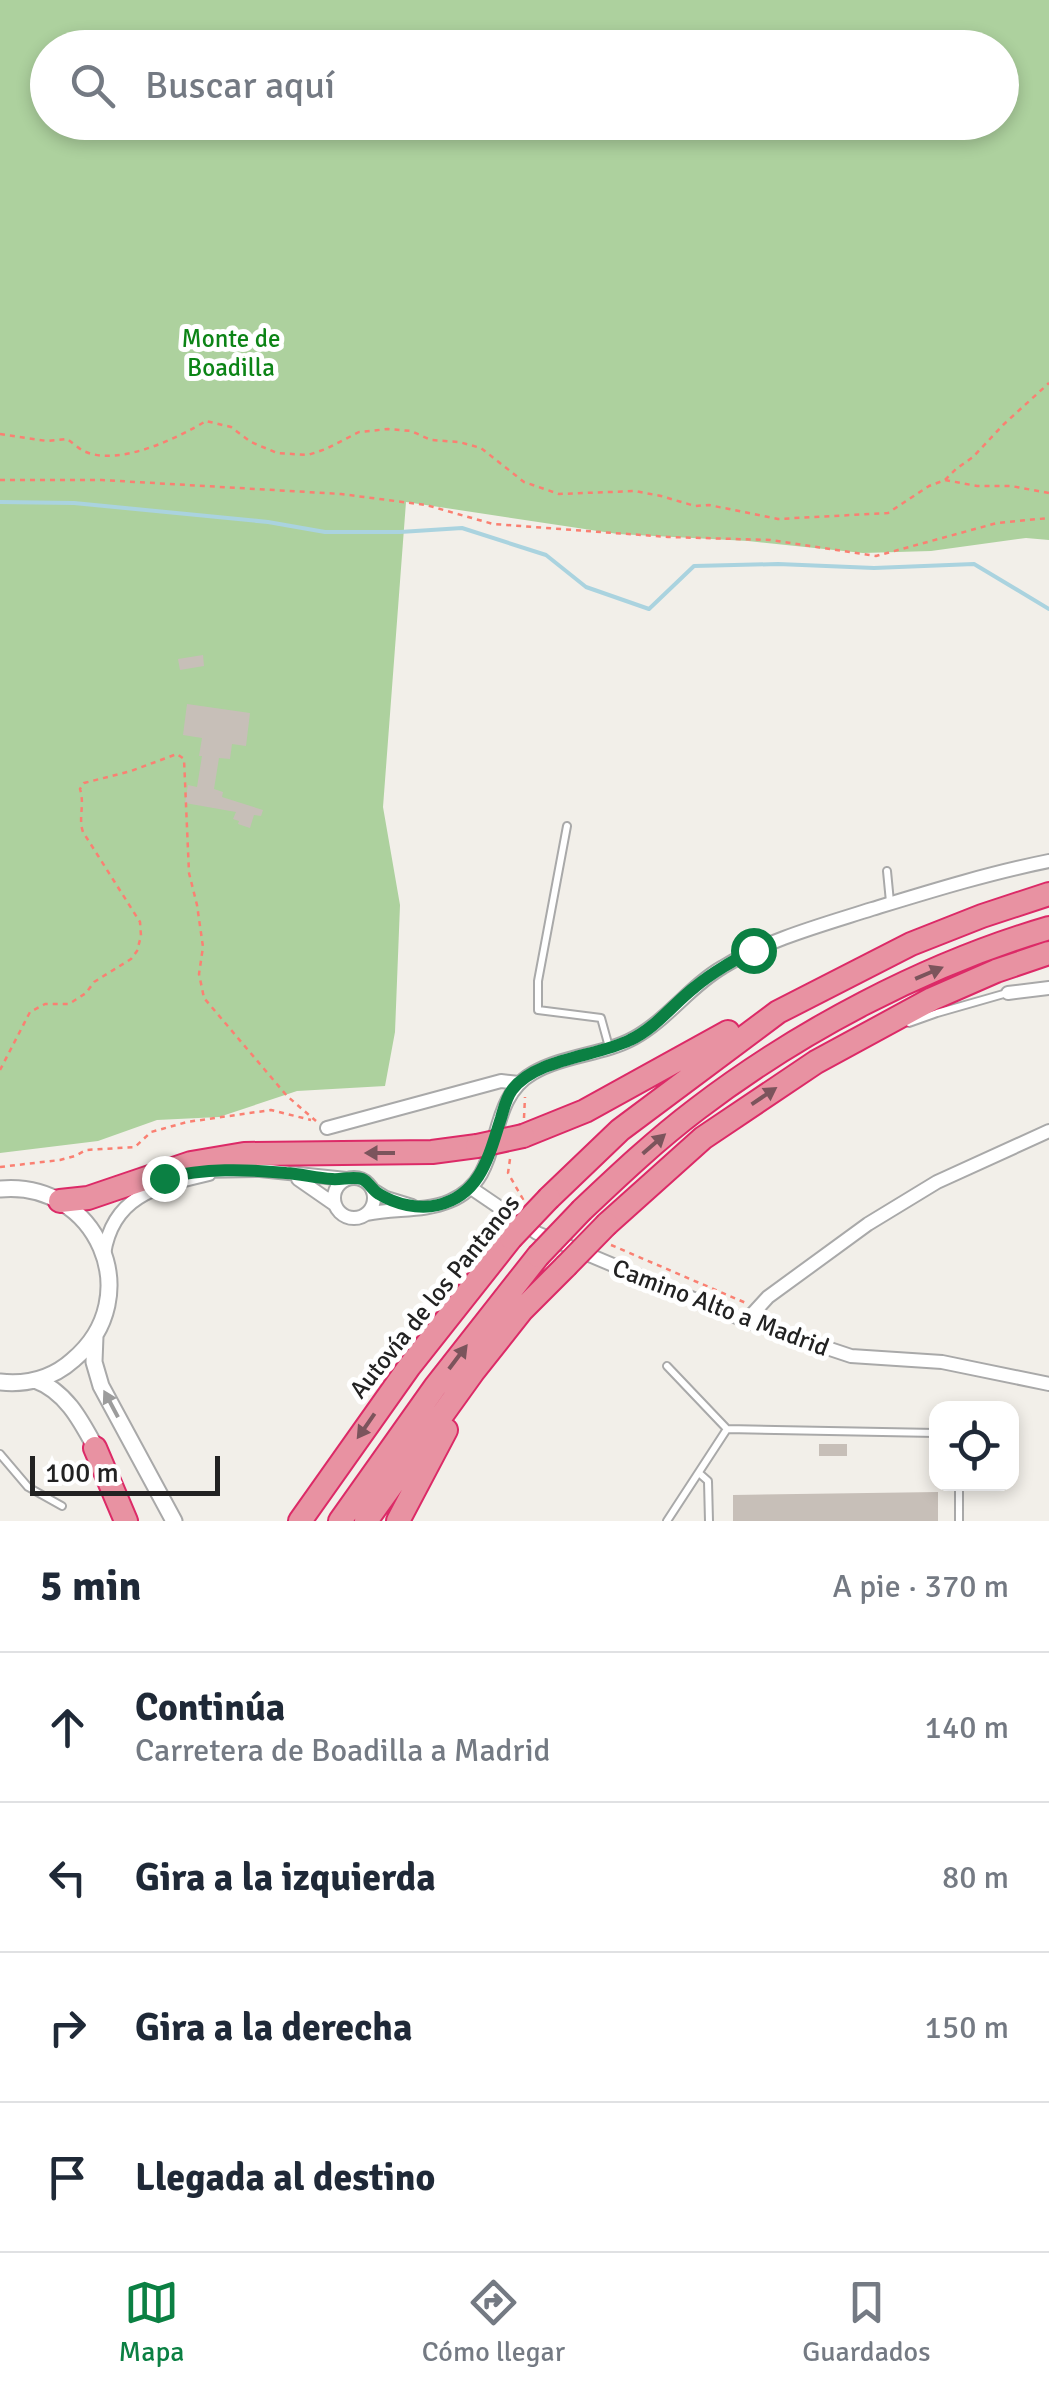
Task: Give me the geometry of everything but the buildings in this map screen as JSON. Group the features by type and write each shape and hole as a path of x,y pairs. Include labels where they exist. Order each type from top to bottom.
{"highway":[{"name":"Autovía de los Pantanos","path":"300,1521 409,1366 510,1238 620,1130 778,1012 911,944 1049,894"},
{"path":"340,1521 456,1359 538,1256 652,1146 698,1108 828,1024 902,984 998,943 1049,928"},
{"path":"366,1521 472,1372 522,1310 607,1224 703,1138 816,1062 932,999 996,971 1049,954"},
{"path":"60,1201 88,1198 191,1163 244,1154 432,1152 523,1136 602,1102 748,1020 778,1012"},
{"path":"398,1521 461,1407 566,1266"},
{"path":"95,1448 126,1521"}],"street":[{"path":"282,1172 313,1188 348,1218 447,1202 471,1188 480,1177 506,1100 534,1072 610,1049 645,1032 695,987 753,950 890,903 1049,861"},
{"path":"1008,993 1049,985"},
{"path":"327,1128 502,1081 519,1083"},
{"path":"746,1321 768,1297 868,1224 937,1182 1049,1131"},
{"path":"104,1254 117,1216 134,1200 173,1183 226,1170"},
{"path":"105,1193 188,1172 282,1172 362,1179 373,1190 402,1203 425,1207"},
{"path":"334,1204 334,1192 346,1179"},
{"name":"Camino Alto a Madrid","path":"471,1188 537,1233 746,1321 851,1356 942,1362 1049,1384"},
{"path":"0,1189 34,1190 60,1201 86,1221 104,1254 109,1277 104,1317 82,1352 66,1366 35,1380 0,1382"},
{"path":"367,1214 373,1205 373,1190"},
{"path":"95,1336 94,1362 101,1386 174,1521"},
{"path":"35,1380 58,1392 71,1407 135,1521"}],"lane":[{"path":"567,826 538,981 538,1010 601,1018 610,1049"},
{"path":"886,871 890,903"},
{"path":"816,1062 937,1012 1008,993"},
{"path":"667,1366 727,1430 929,1433"},
{"path":"667,1521 727,1430"},
{"path":"0,1454 28,1487 62,1506"},
{"path":"699,1473 708,1481 709,1521"},
{"path":"959,1521 960,1491"}],"path":[{"path":"0,434 47,441 67,439 86,452 108,456 134,454 184,434 206,420 231,428 277,454 308,455 359,432 388,428 481,448 524,482 559,494 635,491 778,520 888,513 945,480 1049,383"},
{"path":"0,480 102,480 341,494 426,505 492,524 770,540 876,556 998,522 1049,518"},
{"path":"945,480 1049,493"},
{"path":"0,1070 30,1012 45,1004 69,1004 86,993 94,982 130,958 140,936 140,922 83,832 80,824 84,801 80,789 84,784 178,754 184,760 189,873 203,947 200,974 204,998 287,1096 317,1122 271,1110 187,1122 151,1132 135,1147 86,1150 60,1160 0,1167"}],"green space":[{"name":"Monte de Boadilla","path":"0,0 1049,0 1049,540 1026,538 931,551 863,553 748,541 618,534 406,502 383,807 400,905 395,1032 385,1086 297,1091 219,1117 157,1120 98,1141 0,1153"}],"waterway":[{"path":"0,502 74,503 268,522 325,532 462,528 546,555 586,587 649,609 694,566 778,564 874,568 974,564 1049,609"}],"route":[{"path":"164,1178 202,1170 240,1170 356,1178 402,1203 425,1207 447,1202 471,1188 480,1177 506,1100 519,1083 553,1064 631,1040 695,987 753,950"}]}
